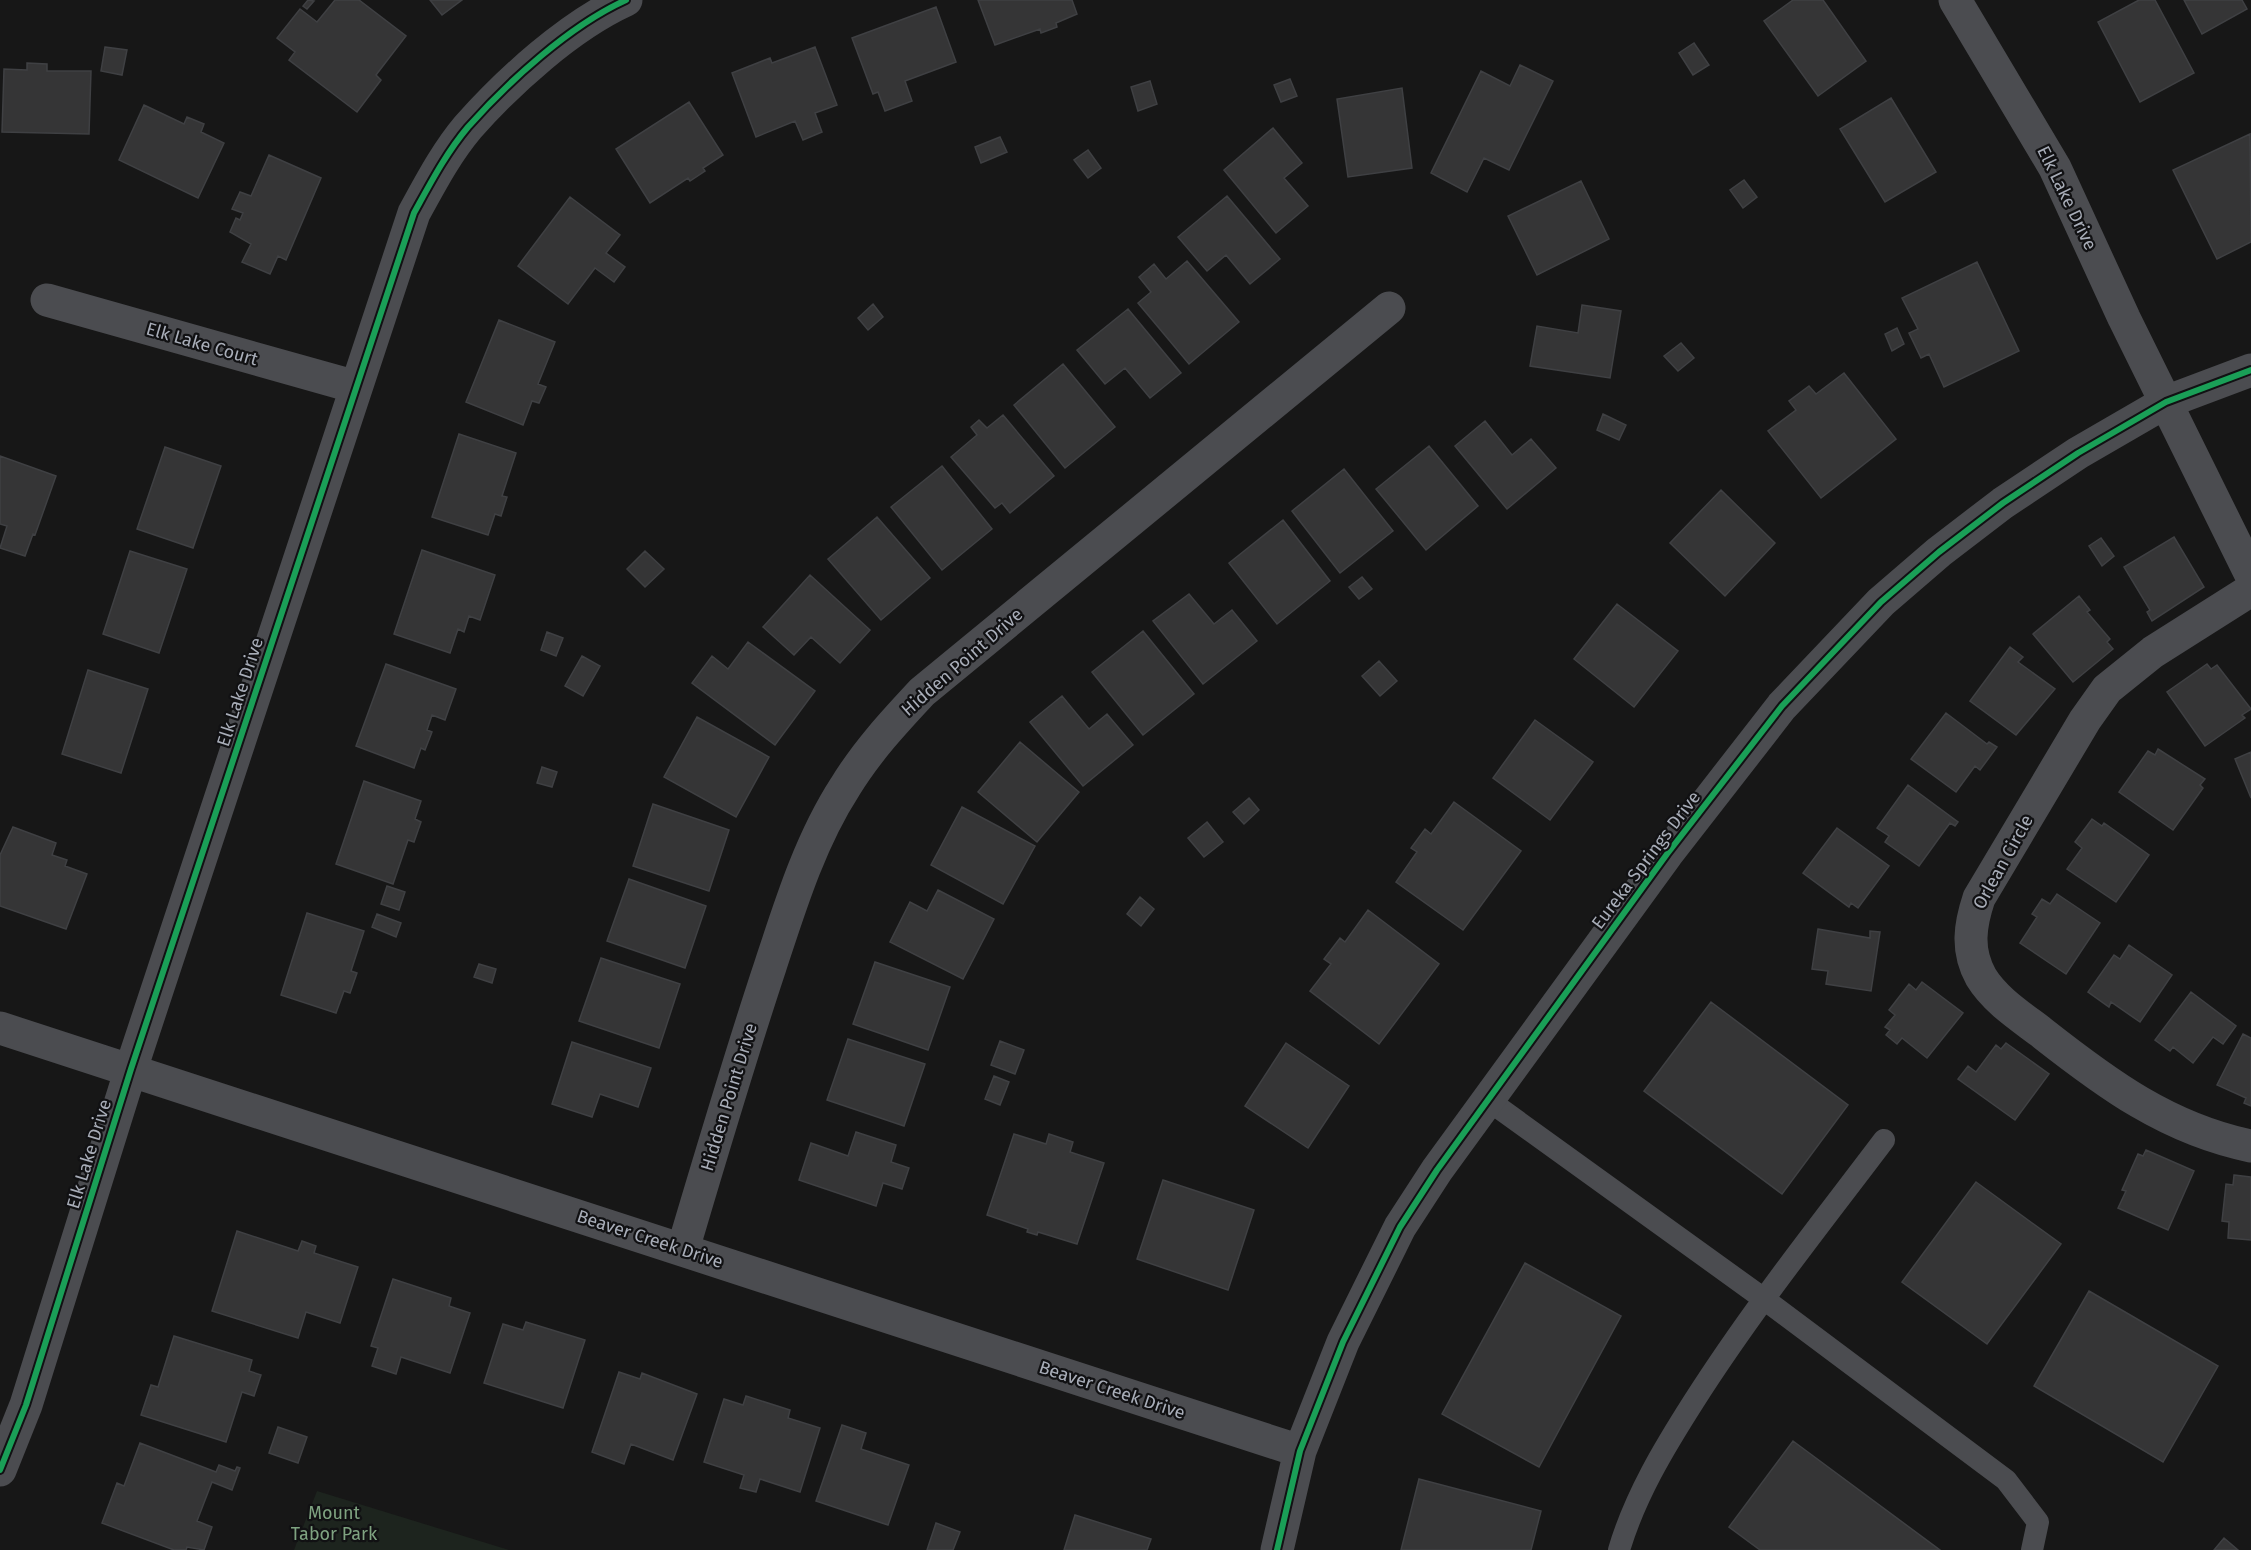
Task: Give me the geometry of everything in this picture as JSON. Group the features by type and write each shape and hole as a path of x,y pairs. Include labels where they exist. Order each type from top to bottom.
{"street":[{"name":"Elk Lake Drive","path":"0,1470 26,1405 131,1069 414,213 437,172 467,128 508,86 558,43 626,0"},
{"name":"Elk Lake Drive","path":"1955,0 2055,168 2166,402"},
{"name":"Elk Lake Court","path":"47,300 356,387"},
{"name":"Hidden Point Drive","path":"683,1249 741,1054 790,908 817,838 844,788 874,743 922,692 1389,308"},
{"name":"Eureka Springs Drive","path":"1277,1550 1300,1451 1343,1342 1395,1237 1437,1170 1667,854 1782,706 1829,654 1897,587 2003,503 2078,453 2166,402 2251,370"},
{"path":"2166,402 2251,575"},
{"name":"Orlean Circle","path":"2251,590 2153,652 2107,689 2085,720 1979,898 1970,926 1972,952 1981,976 2000,1000 2097,1077 2183,1125 2216,1138 2251,1146"},
{"name":"Beaver Creek Drive","path":"0,1028 1300,1451"}],"lane":[{"path":"1488,1100 1764,1299 2006,1480 2038,1522 2032,1550"},
{"path":"1618,1550 1629,1516 1670,1440 1721,1358 1884,1140"}],"green space":[{"name":"Mount Tabor Park","path":"317,1491 509,1550 294,1550"}],"building":[{"path":"308,0 314,1 307,9 303,6"},
{"path":"335,0 359,0 406,36 376,75 381,80 357,112 289,60 295,52 277,38 300,9 317,22"},
{"path":"430,0 462,0 442,15"},
{"path":"978,0 1072,0 1077,14 1056,23 1057,27 1041,33 1040,29 995,45"},
{"path":"1793,0 1823,0 1866,61 1818,96 1764,21"},
{"path":"2139,0 2155,0 2194,73 2140,102 2098,22"},
{"path":"2184,0 2242,0 2247,9 2202,34"},
{"path":"936,7 956,62 905,81 912,101 885,111 878,92 873,94 852,38"},
{"path":"1694,43 1709,65 1693,75 1679,53"},
{"path":"105,47 127,50 122,75 101,71"},
{"path":"815,47 837,105 815,113 822,132 803,140 795,121 756,137 732,73 770,58 772,63"},
{"path":"27,63 47,64 47,71 91,71 89,134 2,132 4,69 27,70"},
{"path":"1520,65 1553,81 1509,170 1484,158 1467,192 1431,173 1481,71 1510,86"},
{"path":"1290,79 1297,96 1281,102 1274,85"},
{"path":"1150,81 1157,104 1138,111 1131,87"},
{"path":"1402,88 1412,168 1348,177 1337,99"},
{"path":"1891,98 1936,172 1885,202 1840,129"},
{"path":"689,102 723,155 703,168 705,171 690,181 688,178 650,203 616,149"},
{"path":"144,105 184,124 187,117 204,124 201,132 224,143 198,198 119,160"},
{"path":"1273,128 1302,163 1284,178 1308,206 1276,233 1224,170"},
{"path":"2250,134 2251,242 2217,259 2173,170"},
{"path":"1000,137 1007,152 981,163 975,147"},
{"path":"1088,150 1101,168 1088,178 1074,160"},
{"path":"269,155 321,178 286,260 278,256 270,274 242,262 251,244 230,232 236,218 240,220 243,213 232,209 240,192 251,196"},
{"path":"1744,180 1757,197 1743,208 1730,190"},
{"path":"1581,181 1609,239 1537,275 1508,216"},
{"path":"1227,196 1280,259 1250,284 1226,255 1207,271 1178,237"},
{"path":"570,197 620,235 606,253 625,267 614,282 595,268 568,304 518,266"},
{"path":"1187,261 1239,322 1189,364 1138,303 1151,292 1139,277 1154,264 1166,279"},
{"path":"1977,262 2019,351 1944,387 1929,354 1921,358 1909,333 1918,329 1902,298"},
{"path":"873,304 883,317 868,330 858,318"},
{"path":"1582,305 1621,311 1610,378 1530,366 1537,326 1578,333"},
{"path":"1128,309 1181,373 1150,398 1125,368 1105,384 1077,350"},
{"path":"499,320 555,342 538,384 546,387 539,403 532,401 523,425 466,402"},
{"path":"1897,328 1904,344 1892,351 1885,334"},
{"path":"1681,343 1694,358 1678,371 1664,356"},
{"path":"1063,364 1115,427 1065,468 1014,405"},
{"path":"1844,373 1896,439 1821,498 1768,431 1796,410 1789,401 1809,386 1816,394"},
{"path":"1603,414 1626,425 1619,440 1597,430"},
{"path":"1003,415 1054,476 1010,513 1002,503 995,508 951,457 977,435 971,427 979,420 987,428"},
{"path":"1485,421 1512,455 1531,439 1556,468 1507,509 1455,446"},
{"path":"459,434 516,453 502,496 507,497 501,516 495,514 488,535 432,517"},
{"path":"1429,446 1478,506 1426,550 1376,489"},
{"path":"165,447 221,466 193,548 137,529"},
{"path":"0,456 56,476 25,556 0,548 7,526 0,524"},
{"path":"942,466 992,529 942,570 891,507"},
{"path":"1344,469 1393,531 1340,573 1292,511"},
{"path":"1721,490 1775,543 1725,596 1670,543"},
{"path":"877,517 930,578 881,620 828,559"},
{"path":"1283,520 1330,581 1277,624 1229,563"},
{"path":"2174,537 2204,587 2152,621 2147,612 2150,610 2124,567"},
{"path":"2101,538 2114,556 2102,566 2089,546"},
{"path":"422,550 495,575 480,620 469,616 464,632 458,629 450,653 394,634"},
{"path":"130,551 187,569 159,653 103,634"},
{"path":"645,551 664,569 645,587 627,569"},
{"path":"810,575 870,630 840,663 811,637 794,655 763,627"},
{"path":"1362,577 1372,589 1359,599 1349,587"},
{"path":"1189,594 1214,624 1232,610 1257,641 1203,684 1153,621"},
{"path":"2079,596 2090,610 2087,612 2110,639 2107,642 2113,649 2073,682 2033,634"},
{"path":"1617,604 1678,651 1634,707 1574,659"},
{"path":"1143,631 1194,694 1143,735 1092,672"},
{"path":"547,632 563,638 556,656 541,650"},
{"path":"748,642 815,691 775,745 692,683 712,656 728,669"},
{"path":"2010,647 2023,657 2018,662 2055,689 2016,735 1970,701"},
{"path":"582,656 600,666 583,696 565,686"},
{"path":"1379,661 1397,681 1380,696 1362,676"},
{"path":"386,664 456,689 445,720 432,715 427,730 432,732 425,750 421,748 414,768 356,746"},
{"path":"2207,664 2211,669 2217,665 2251,709 2242,715 2245,718 2205,746 2167,692"},
{"path":"88,670 148,689 121,773 62,754"},
{"path":"1062,696 1089,729 1107,714 1133,745 1083,786 1030,722"},
{"path":"1946,713 1987,744 1989,742 1997,747 1980,770 1975,766 1956,792 1911,759"},
{"path":"697,717 769,757 736,817 664,777"},
{"path":"1535,720 1593,762 1550,820 1493,778"},
{"path":"1020,742 1079,792 1037,842 978,792"},
{"path":"2158,749 2205,779 2200,785 2203,788 2173,830 2119,792 2148,751 2155,755"},
{"path":"2251,752 2251,798 2235,759"},
{"path":"542,767 557,772 552,787 537,783"},
{"path":"364,781 421,801 415,819 421,822 414,842 408,840 393,884 336,864"},
{"path":"1908,785 1958,822 1955,826 1950,823 1919,866 1885,842 1889,836 1877,828"},
{"path":"1249,798 1259,810 1244,824 1233,812"},
{"path":"1454,802 1521,851 1463,930 1396,882 1417,852 1411,848 1425,829 1431,834"},
{"path":"653,804 729,830 709,891 633,866"},
{"path":"962,807 1035,846 1003,904 931,865"},
{"path":"2092,819 2102,826 2104,823 2149,855 2116,902 2067,869 2082,848 2075,842"},
{"path":"1207,822 1223,842 1204,857 1188,838"},
{"path":"13,827 56,843 52,855 67,860 65,866 87,874 66,929 0,906 0,855"},
{"path":"1837,828 1889,866 1858,908 1851,903 1849,907 1803,873"},
{"path":"629,879 706,906 685,968 607,941"},
{"path":"387,886 405,892 399,910 381,904"},
{"path":"938,890 994,919 963,979 890,942 910,902 927,911"},
{"path":"2057,894 2100,923 2066,974 2020,943 2037,917 2032,914 2042,899 2050,904"},
{"path":"1140,897 1154,909 1141,926 1127,914"},
{"path":"1368,910 1439,964 1379,1044 1310,991 1331,964 1324,959 1340,938 1345,942"},
{"path":"307,913 364,931 351,971 357,973 350,993 344,991 336,1013 281,995"},
{"path":"377,914 401,923 396,937 372,927"},
{"path":"1818,929 1870,938 1870,931 1880,932 1871,991 1826,984 1828,971 1812,969"},
{"path":"2129,945 2172,975 2140,1022 2111,1002 2109,1007 2088,992 2114,955 2120,959"},
{"path":"601,958 680,984 659,1048 579,1021"},
{"path":"875,962 950,987 928,1050 853,1024"},
{"path":"479,964 496,969 492,983 474,977"},
{"path":"1922,982 1963,1013 1927,1058 1902,1038 1897,1044 1886,1035 1890,1030 1885,1027 1895,1015 1889,1010 1909,984 1916,990"},
{"path":"2191,992 2236,1026 2223,1044 2213,1037 2193,1063 2173,1047 2170,1051 2155,1040"},
{"path":"1711,1002 1848,1105 1782,1194 1644,1091"},
{"path":"2243,1034 2251,1038 2251,1106 2244,1103 2246,1098 2217,1085"},
{"path":"848,1039 925,1064 904,1126 827,1100"},
{"path":"1000,1041 1024,1050 1015,1074 991,1065"},
{"path":"572,1042 651,1068 638,1107 600,1094 592,1117 552,1104"},
{"path":"1286,1043 1349,1086 1308,1148 1245,1106"},
{"path":"2006,1043 2049,1074 2015,1120 1958,1079 1968,1066 1976,1072 1996,1045 2001,1049"},
{"path":"994,1076 1009,1082 1000,1105 985,1099"},
{"path":"856,1132 896,1145 891,1162 909,1168 902,1189 883,1183 876,1206 799,1180 811,1143 848,1156"},
{"path":"1014,1134 1046,1144 1049,1134 1073,1142 1070,1152 1104,1163 1077,1244 1038,1232 1037,1235 1027,1232 1028,1229 987,1215"},
{"path":"2146,1150 2194,1171 2168,1230 2118,1208 2126,1191 2122,1190 2138,1154 2143,1156"},
{"path":"2234,1175 2251,1177 2251,1240 2228,1238 2229,1222 2222,1221 2226,1184 2233,1185"},
{"path":"1163,1180 1254,1210 1228,1290 1137,1259"},
{"path":"1976,1182 2061,1244 1987,1344 1902,1282"},
{"path":"237,1231 298,1251 302,1241 316,1246 314,1253 358,1267 340,1323 306,1312 298,1338 212,1311"},
{"path":"1525,1263 1621,1316 1539,1467 1442,1414"},
{"path":"393,1279 451,1298 449,1306 470,1313 450,1373 401,1357 396,1374 372,1366 378,1348 371,1346"},
{"path":"2089,1291 2218,1366 2163,1462 2034,1386"},
{"path":"526,1322 585,1340 563,1408 484,1383 503,1324 523,1330"},
{"path":"174,1336 252,1360 249,1371 261,1375 254,1396 242,1392 226,1442 141,1415 151,1385 158,1387"},
{"path":"619,1372 640,1379 642,1373 697,1394 673,1460 631,1444 624,1464 592,1452"},
{"path":"746,1396 790,1410 788,1418 820,1428 800,1492 760,1479 756,1492 740,1488 744,1475 704,1462 724,1399 743,1405"},
{"path":"842,1425 866,1433 861,1449 909,1465 888,1525 816,1501"},
{"path":"278,1427 307,1437 298,1463 269,1453"},
{"path":"1793,1441 1940,1550 1760,1550 1729,1527"},
{"path":"140,1443 216,1472 219,1465 235,1471 237,1467 240,1468 232,1490 212,1482 197,1521 212,1527 204,1550 187,1547 186,1550 174,1550 102,1523 117,1483 124,1486"},
{"path":"1419,1479 1541,1511 1531,1550 1401,1550"},
{"path":"1075,1515 1151,1539 1147,1550 1064,1550"},
{"path":"936,1523 960,1532 953,1550 927,1550"},
{"path":"2224,1538 2238,1550 2214,1550"}],"cycle path":[{"path":"0,1470 26,1405 131,1069 414,213 460,137 502,91 562,39 583,24 626,0"},
{"path":"1277,1550 1300,1451 1343,1342 1400,1227 1437,1170 1667,854 1782,706 1881,602 1939,552 2003,503 2078,453 2166,402 2251,370"}]}
